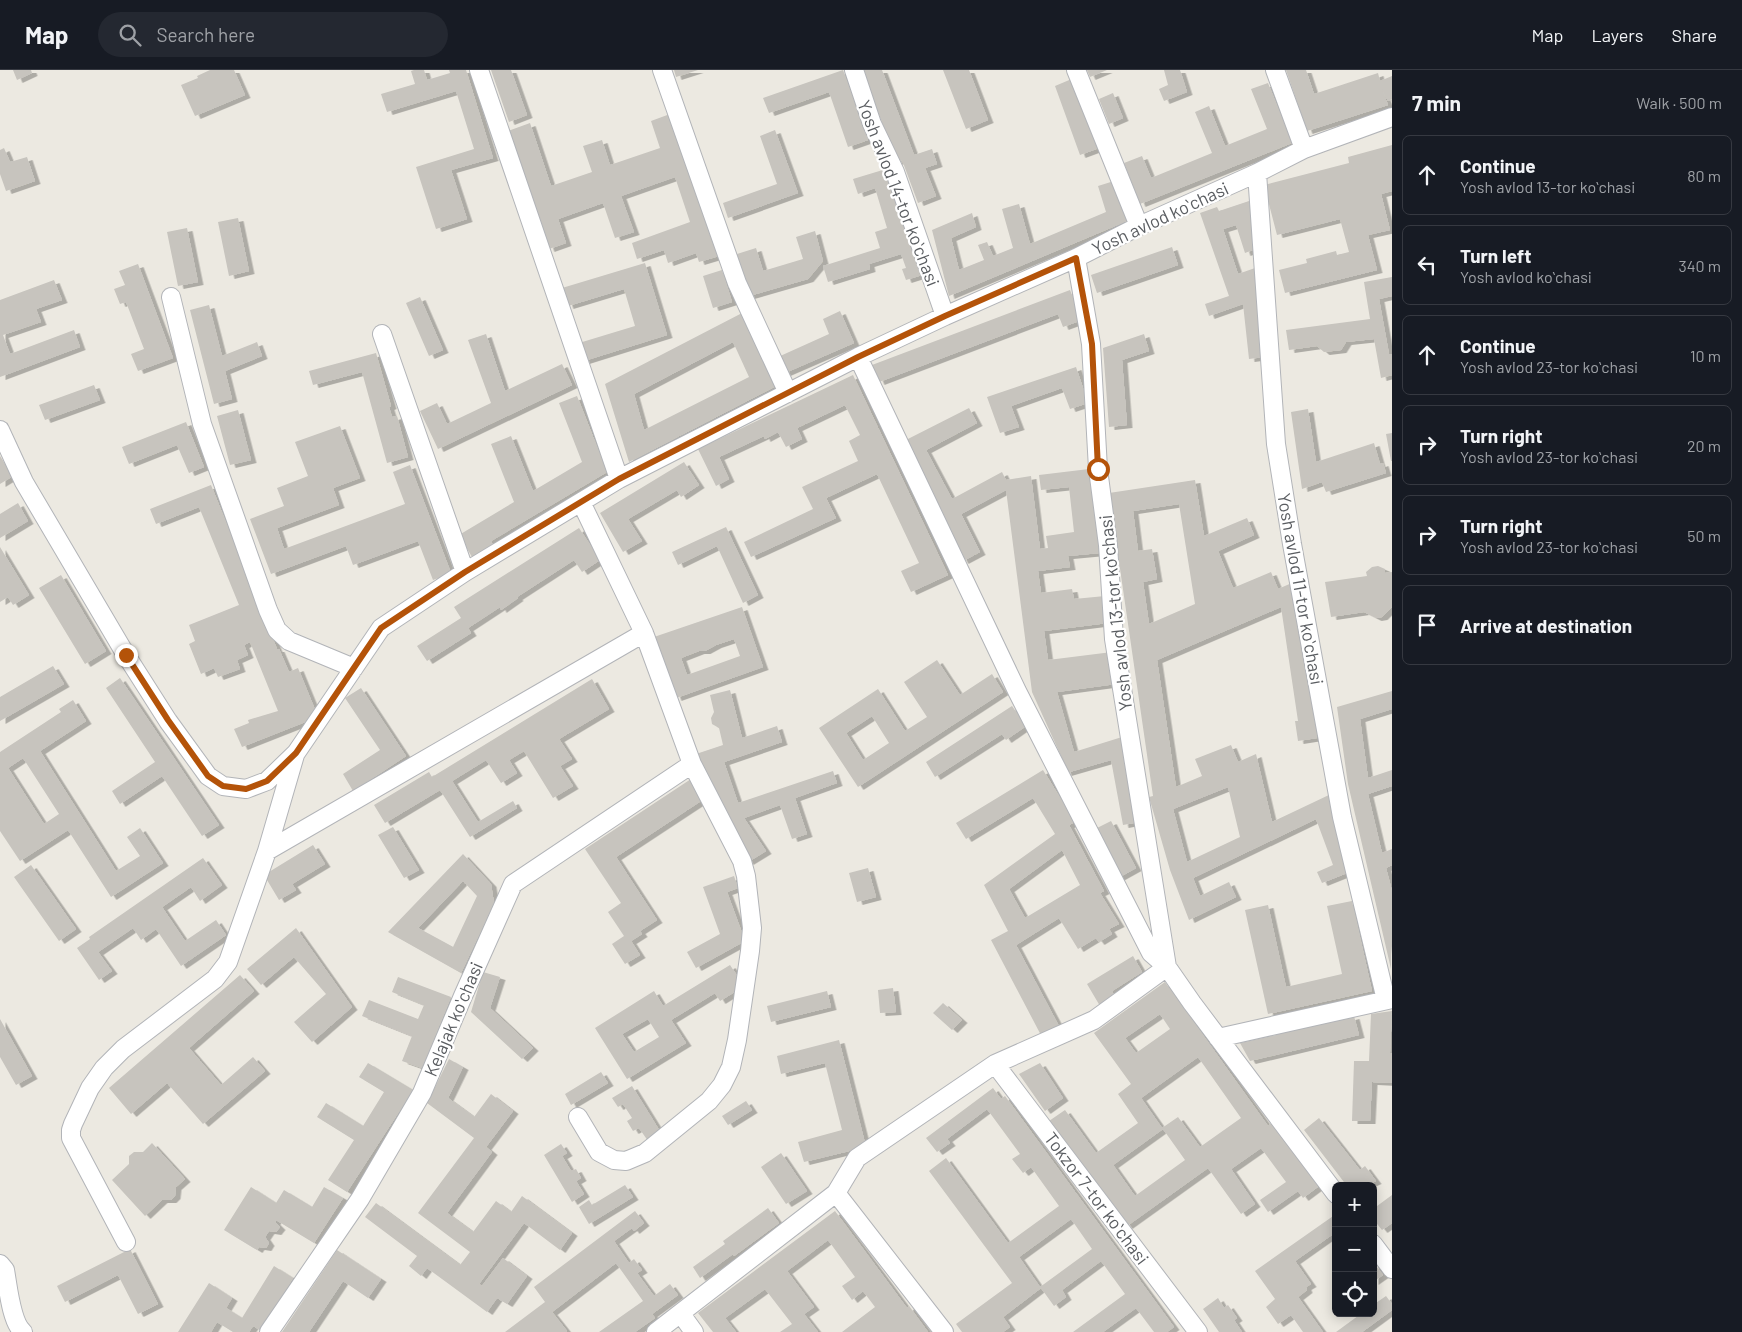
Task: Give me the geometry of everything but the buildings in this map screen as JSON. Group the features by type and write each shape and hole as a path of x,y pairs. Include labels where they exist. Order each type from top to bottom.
{"street":[{"path":"479,70 619,479"},
{"path":"662,70 737,283 788,393"},
{"name":"Yosh avlod 14-tor koʻchasi","path":"854,70 872,124 895,172 945,316"},
{"path":"1076,70 1139,226"},
{"path":"1275,70 1304,149"},
{"name":"Yosh avlod koʻchasi","path":"296,753 381,628 465,572 619,479 858,357 945,316 1076,258 1139,226 1258,173 1304,149 1392,117"},
{"name":"Yosh avlod 11-tor koʻchasi","path":"1258,173 1278,453 1292,544 1342,817 1389,999"},
{"name":"Yosh avlod 13-tor koʻchasi","path":"1076,258 1092,344 1098,469 1108,545 1114,639 1167,967"},
{"path":"171,297 202,424 268,610 277,630 290,641 354,668"},
{"path":"382,334 465,572"},
{"path":"858,357 1017,691 1151,954 1167,967 1332,1189"},
{"path":"0,430 24,482 126,655 168,720 208,776 223,786 246,789 267,781 296,753"},
{"path":"578,1117 599,1152 614,1160 626,1160 645,1153 710,1101 722,1085 731,1066 737,1040 752,928 748,890 742,861 692,764 644,633 581,502"},
{"path":"267,851 644,633"},
{"path":"126,1242 71,1138 71,1130 90,1088 104,1068 123,1049 215,979 228,962 267,851 296,753"},
{"name":"Kelajak koʻchasi","path":"269,1332 360,1198 422,1093 466,987 512,884 692,764"},
{"path":"656,1332 836,1193 857,1158 995,1064 1094,1020 1167,967"},
{"path":"1218,1038 1389,999"},
{"name":"Tokzor 7-tor koʻchasi","path":"995,1064 1198,1332"},
{"path":"836,1193 944,1332"},
{"path":"1377,1249 1392,1269"},
{"path":"0,1264 5,1270 15,1318 23,1332"},
{"path":"681,1314 694,1332"}],"route":[{"path":"126,655 168,720 208,776 223,786 246,789 267,781 296,753 381,628 465,572 619,479 858,357 1076,258 1092,344 1098,469"}]}
